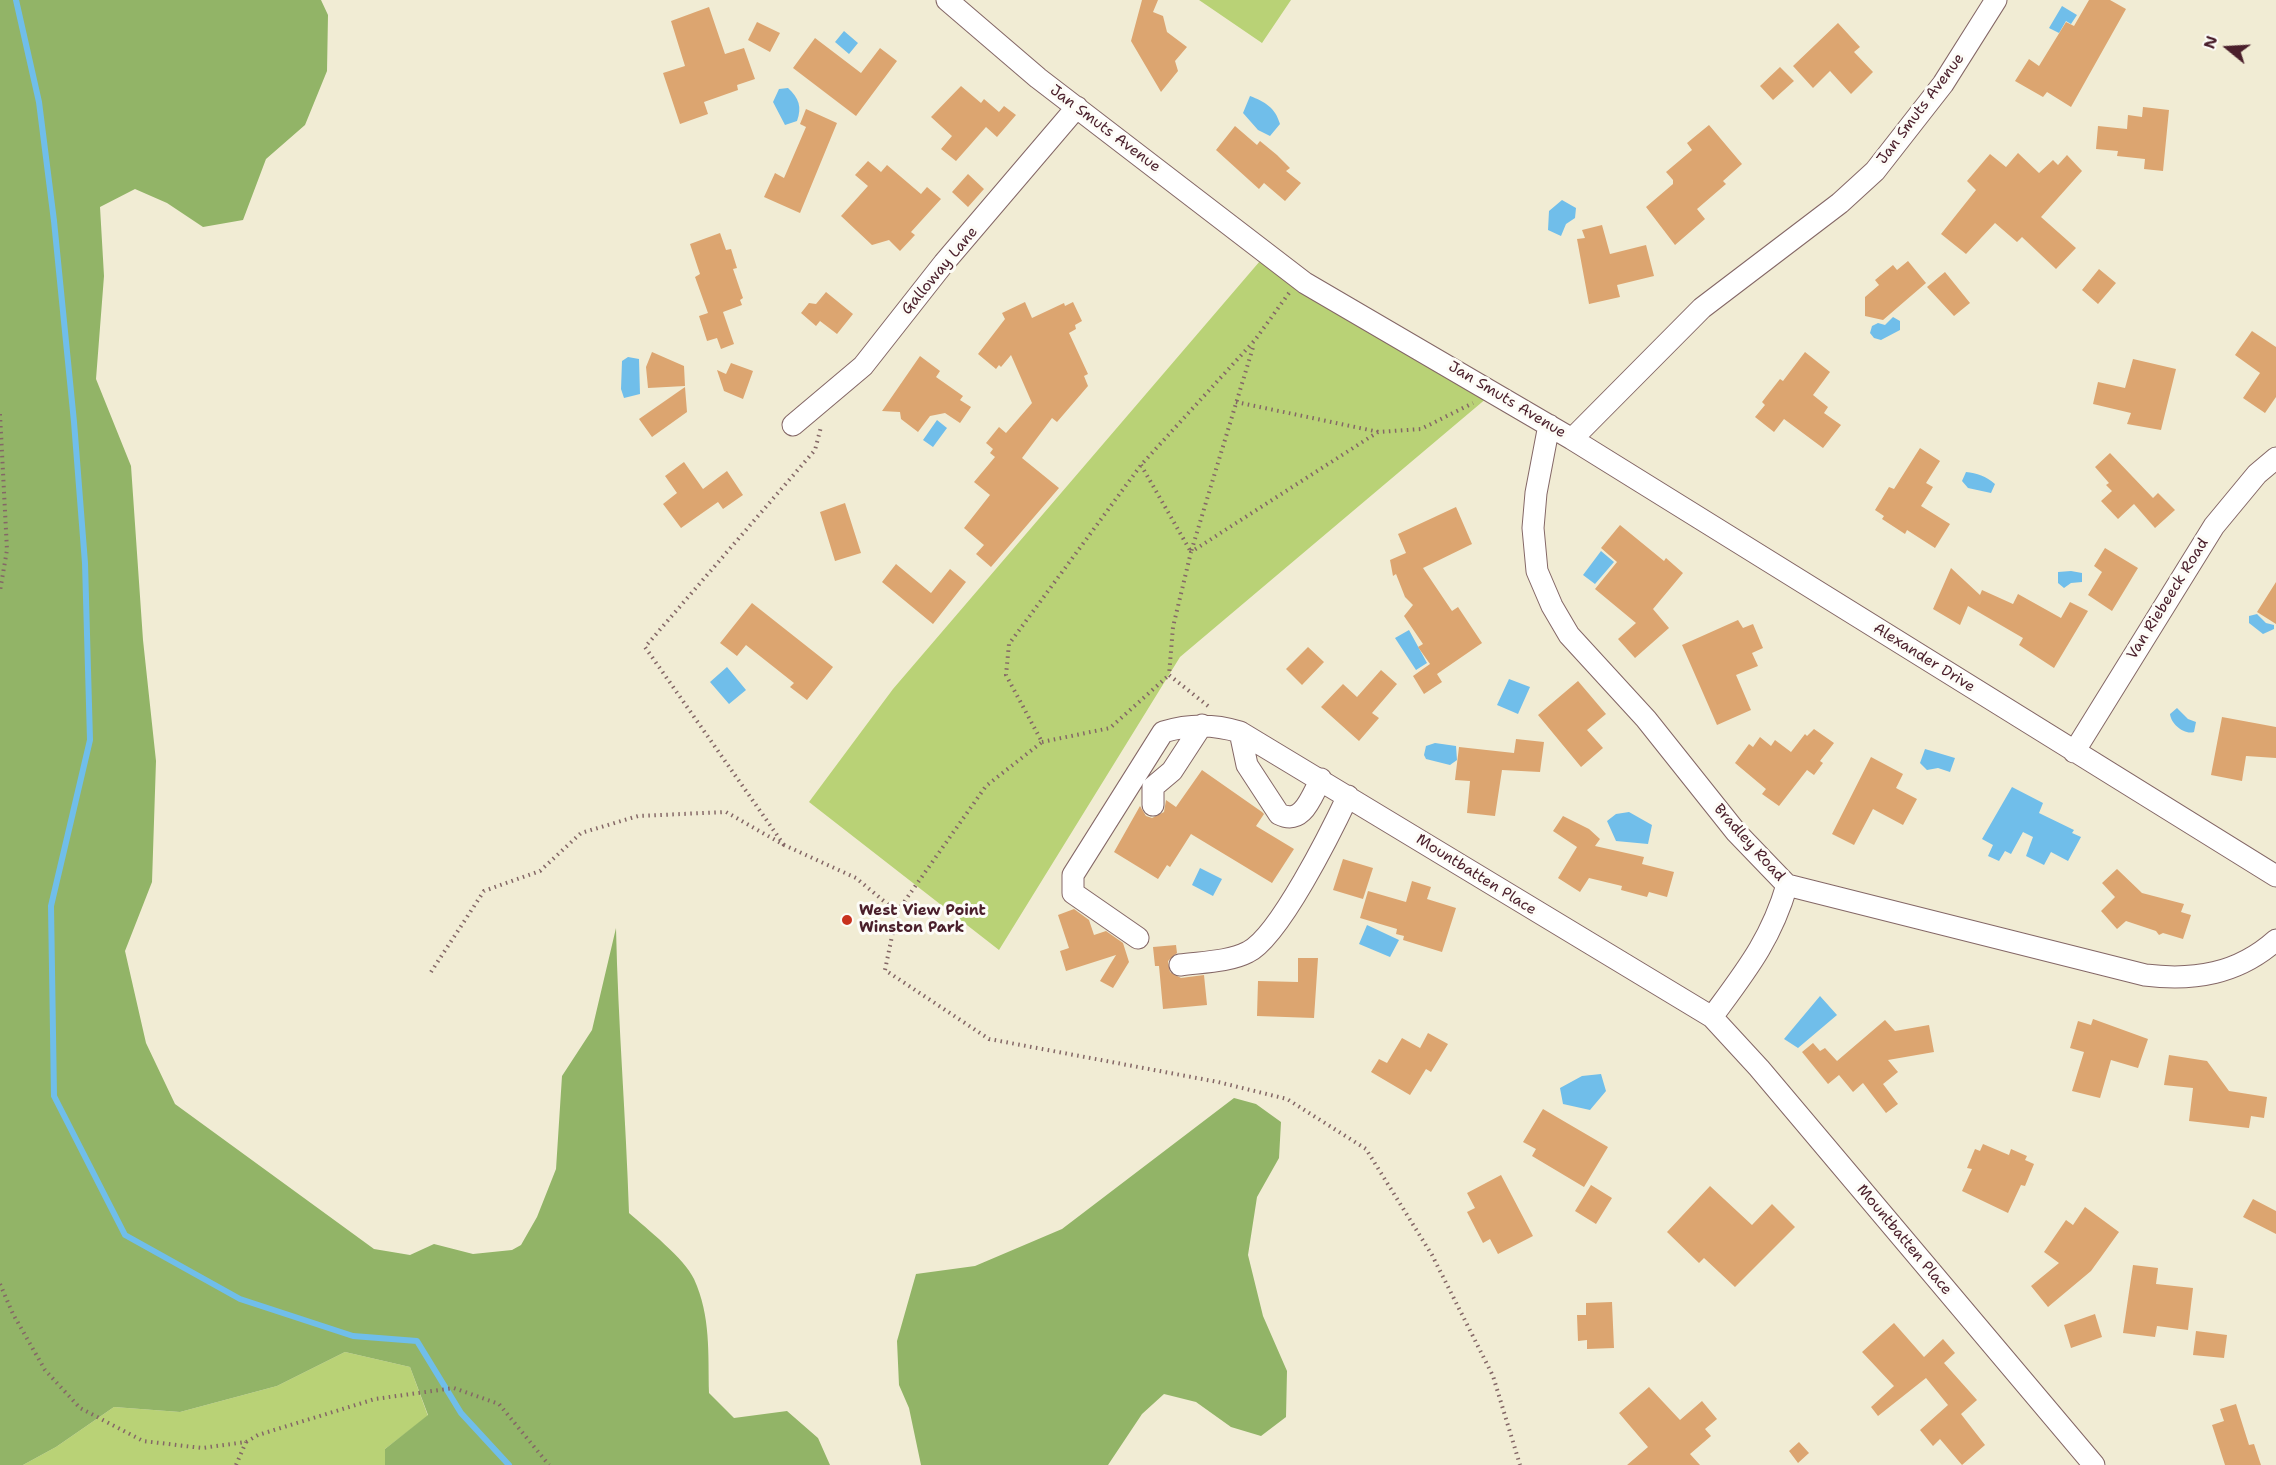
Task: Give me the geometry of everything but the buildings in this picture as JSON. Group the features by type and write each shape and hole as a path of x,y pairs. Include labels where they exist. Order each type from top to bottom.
{"street":[{"name":"Jan Smuts Avenue","path":"947,0 1038,78 1299,279 1572,439 1702,308 1840,203 1875,171 1942,84 1996,0"},
{"name":"Galloway Lane","path":"793,425 863,366 944,263 1077,107"},
{"name":"Bradley Road","path":"1549,425 1536,493 1533,528 1538,571 1552,606 1569,635 1646,719 1736,832 1787,885 2145,975 2192,977 2222,971 2257,958 2276,940"},
{"name":"Alexander Drive","path":"1572,439 2276,876"},
{"name":"Van Riebeeck Road","path":"2074,752 2214,526 2257,474 2276,458"},
{"path":"1153,805 1153,787 1172,771 1208,718"},
{"name":"Mountbatten Place","path":"1138,938 1073,893 1073,875 1163,732 1208,718 1217,725 1240,732 1321,779 1712,1017 1759,1068 2094,1465"},
{"path":"1240,732 1247,765 1279,814 1287,818 1297,816 1304,811 1321,779"},
{"path":"1180,965 1248,952 1265,940 1301,882 1348,796"},
{"path":"1712,1017 1757,956 1778,919 1787,885"}],"path":[{"path":"1042,742 1006,675 1009,644 1141,465 1255,340 1299,279"},
{"path":"1255,340 1191,552 1173,627 1169,675 1110,728 1042,742 987,786 897,912 885,970 989,1039 1218,1082 1287,1099 1366,1149 1432,1255 1493,1376 1520,1465"},
{"path":"784,845 645,647 815,450 831,392"},
{"path":"1236,402 1378,432 1421,429 1494,392"},
{"path":"0,414 7,550 0,591"},
{"path":"1191,552 1378,432"},
{"path":"1141,465 1191,552"},
{"path":"1169,675 1208,718"},
{"path":"431,972 484,891 540,871 581,833 638,816 726,812 784,845 856,878 897,912"},
{"path":"0,1284 13,1314 45,1370 80,1408 142,1441 202,1448 246,1442 258,1436 375,1399 454,1388 499,1404 549,1465"},
{"path":"236,1465 246,1442"}],"green space":[{"path":"0,0 321,0 328,15 327,71 305,125 266,159 243,220 203,227 167,203 135,189 100,207 104,276 96,379 131,466 143,640 156,761 152,882 125,951 146,1043 175,1104 374,1249 410,1255 434,1244 473,1254 512,1250 521,1245 537,1217 556,1169 562,1076 592,1030 616,928 629,1213 674,1253 694,1279 706,1321 709,1393 734,1418 787,1411 818,1438 830,1465 385,1465 385,1449 428,1415 410,1367 345,1352 277,1386 180,1412 114,1407 56,1447 23,1465 0,1465"},
{"path":"1199,0 1291,0 1262,43"},
{"path":"1266,254 1494,392 1180,657 999,950 809,802 893,689"},
{"path":"1234,1098 1256,1104 1281,1122 1279,1158 1257,1197 1248,1255 1263,1316 1287,1371 1286,1417 1261,1436 1231,1427 1196,1402 1164,1394 1142,1414 1108,1465 921,1465 909,1408 899,1385 897,1341 916,1274 975,1266 1062,1229"},
{"path":"345,1352 410,1367 428,1416 385,1449 385,1465 23,1465 56,1447 114,1407 180,1412 277,1386"}],"water":[{"path":"2062,6 2077,15 2071,24 2066,21 2059,33 2049,28"},
{"path":"844,31 858,43 849,54 835,42"},
{"path":"788,88 797,99 799,111 797,121 785,125 773,102 779,89"},
{"path":"1250,96 1269,106 1278,118 1280,124 1270,136 1258,130 1243,113"},
{"path":"1562,200 1576,208 1575,218 1566,224 1561,236 1548,230 1549,211"},
{"path":"1893,317 1900,321 1900,330 1881,340 1874,338 1870,333 1872,326 1878,323 1885,325"},
{"path":"628,357 639,359 640,394 624,398 621,389 622,361"},
{"path":"937,420 947,428 933,447 923,440"},
{"path":"1966,472 1981,475 1995,484 1991,493 1968,488 1962,481"},
{"path":"1601,551 1614,562 1595,584 1583,575"},
{"path":"2058,572 2082,573 2082,582 2071,583 2064,588 2058,583"},
{"path":"2257,614 2266,623 2274,625 2274,629 2263,634 2249,623 2249,616"},
{"path":"1409,630 1427,663 1416,670 1395,638"},
{"path":"727,667 746,690 729,704 710,682"},
{"path":"1509,679 1530,687 1518,714 1497,705"},
{"path":"2177,708 2188,719 2196,722 2194,732 2182,730 2173,721 2170,714"},
{"path":"1435,743 1456,746 1457,760 1450,765 1426,759 1424,755 1426,746"},
{"path":"1925,749 1955,758 1950,772 1938,768 1927,770 1920,763"},
{"path":"2012,787 2043,803 2039,813 2074,830 2072,833 2081,837 2068,861 2051,852 2044,865 2026,856 2033,837 2023,832 2011,854 2005,851 1999,861 1988,856 1993,845 1982,839"},
{"path":"1629,812 1652,825 1648,844 1616,841 1607,821 1616,814"},
{"path":"1200,868 1222,879 1213,896 1192,885"},
{"path":"1367,925 1399,940 1390,957 1359,944"},
{"path":"1820,996 1837,1015 1798,1048 1784,1039"},
{"path":"1601,1074 1606,1091 1590,1110 1563,1104 1560,1088 1582,1076"}],"waterway":[{"path":"16,0 39,102 54,221 85,563 90,740 51,906 54,1096 125,1235 240,1299 353,1336 417,1341 461,1413 509,1465"}],"place":[{"name":"West View Point Winston Park","path":"847,920"}]}
